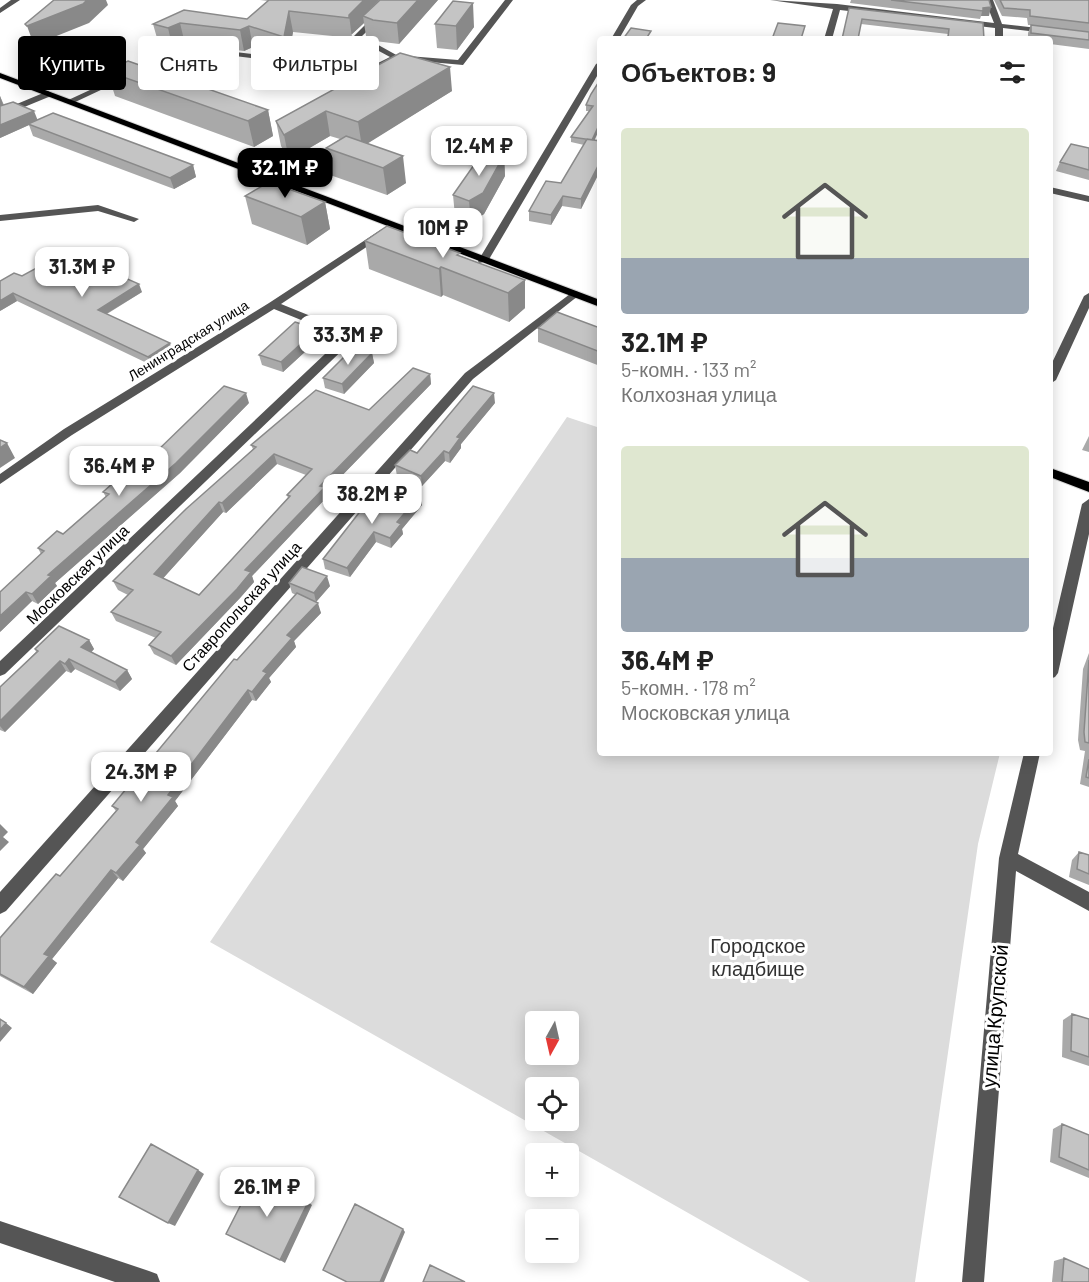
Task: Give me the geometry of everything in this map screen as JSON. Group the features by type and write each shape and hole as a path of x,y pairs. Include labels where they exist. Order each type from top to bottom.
{"main road":[{"path":"0,75 597,303"},
{"path":"1053,472 1089,487"}],"street":[{"path":"0,11 16,0"},
{"path":"391,5 357,37 396,57 460,63 509,0"},
{"path":"617,36 635,5 642,0"},
{"path":"774,0 1089,36"},
{"path":"990,0 999,26 999,36"},
{"path":"829,36 837,6"},
{"path":"68,102 185,48 252,56 304,72 359,76 396,57"},
{"path":"483,261 597,68"},
{"path":"0,114 48,94"},
{"path":"1053,191 1089,199"},
{"path":"0,218 99,208 134,219"},
{"name":"Ленинградская улица","path":"0,480 68,432 273,305 392,225"},
{"name":"Ставропольская улица","path":"0,905 469,376 574,294"},
{"path":"1053,374 1089,296"},
{"name":"Московская улица","path":"0,670 351,336 273,305"},
{"path":"1053,660 1089,504"},
{"name":"улица Крупской","path":"973,1282 1008,858 1031,756"},
{"path":"1008,858 1089,902"},
{"path":"0,1232 149,1282"}],"green space":[{"name":"Городское кладбище","path":"567,417 597,427 597,756 999,756 978,844 915,1282 810,1282 579,1151 579,1143 565,1143 544,1131 579,1131 579,1077 525,1077 525,1120 210,942"}],"building":[{"path":"54,0 87,0 83,4 27,26 25,24"},
{"path":"269,0 364,0 349,15 349,18 289,11 284,36 249,26 240,30 180,23 168,28 153,24 184,10 247,19"},
{"path":"380,0 418,0 397,23 373,20 363,16"},
{"path":"891,0 989,0 991,7 983,8 983,11"},
{"path":"1000,0 1089,0 1089,23 1030,16 1030,10 1004,8"},
{"path":"453,1 473,3 456,26 435,24"},
{"path":"849,8 983,23 984,36 948,36 949,29 862,19 859,36 843,36"},
{"path":"778,23 805,26 802,36 773,36"},
{"path":"1031,25 1089,32 1089,40 1031,33"},
{"path":"631,28 651,31 648,36 625,36"},
{"path":"400,53 450,67 358,122 326,111 284,135 276,121 333,90 379,90 379,65"},
{"path":"126,62 138,64 138,82 126,78"},
{"path":"597,85 597,129 592,140 571,137 593,106 586,105"},
{"path":"160,90 211,90 268,110 248,121"},
{"path":"13,102 34,111 0,125 0,106"},
{"path":"53,113 193,165 170,178 28,124"},
{"path":"346,136 403,156 383,168 326,148"},
{"path":"587,139 597,141 597,168 581,199 563,196 551,215 529,211 546,181 561,183"},
{"path":"1071,144 1089,148 1089,170 1060,162"},
{"path":"483,152 504,155 483,193 469,201 453,195"},
{"path":"269,182 325,202 301,217 245,196"},
{"path":"387,226 525,280 508,293 365,241"},
{"path":"66,252 139,284 98,310 170,343 148,357 13,293 0,301 0,281 14,273 22,276"},
{"path":"557,312 597,327 597,351 538,328"},
{"path":"295,322 317,329 281,362 259,355"},
{"path":"354,347 372,353 342,384 323,378"},
{"path":"413,368 430,374 320,486 325,487 245,570 251,572 237,589 171,656 149,645 161,632 111,612 133,590 113,581 186,509 256,447 251,445 316,390 369,410","holes":["274,454 312,469 199,595 154,574 219,502 222,503"]},
{"path":"224,386 246,393 176,463 48,575 51,576 32,594 26,592 0,616 0,592 44,551 38,548 57,531 63,534 109,494 103,492 148,452 154,454"},
{"path":"473,386 494,393 457,437 460,438 449,453 444,451 421,476 395,465 410,450 417,453"},
{"path":"0,440 7,443 0,448"},
{"path":"394,485 420,495 397,522 401,524 390,538 374,532 347,568 323,559 362,509 370,512"},
{"path":"302,567 327,576 314,593 289,583"},
{"path":"297,593 318,603 287,635 292,638 263,671 267,673 252,692 248,690 168,795 173,797 136,842 140,845 116,873 111,870 44,954 49,956 24,987 0,974 0,938 56,874 60,876 118,809 112,806 234,659 237,660"},
{"path":"59,626 89,640 81,647 127,670 115,682 69,659 65,664 60,661 0,721 0,687 38,651 35,649"},
{"path":"1089,660 1089,743 1085,742 1084,732"},
{"path":"1089,759 1089,778 1086,777"},
{"path":"1079,852 1089,855 1089,874 1077,869"},
{"path":"1072,1014 1089,1019 1089,1057 1071,1051"},
{"path":"0,1019 6,1023 0,1030"},
{"path":"1062,1124 1089,1135 1089,1170 1059,1157"},
{"path":"151,1144 198,1170 168,1223 119,1197"},
{"path":"255,1177 308,1202 280,1260 226,1234"},
{"path":"355,1204 403,1229 380,1282 347,1282 323,1270"},
{"path":"1064,1258 1089,1269 1089,1282 1062,1282"},
{"path":"430,1265 465,1282 423,1282"}]}
